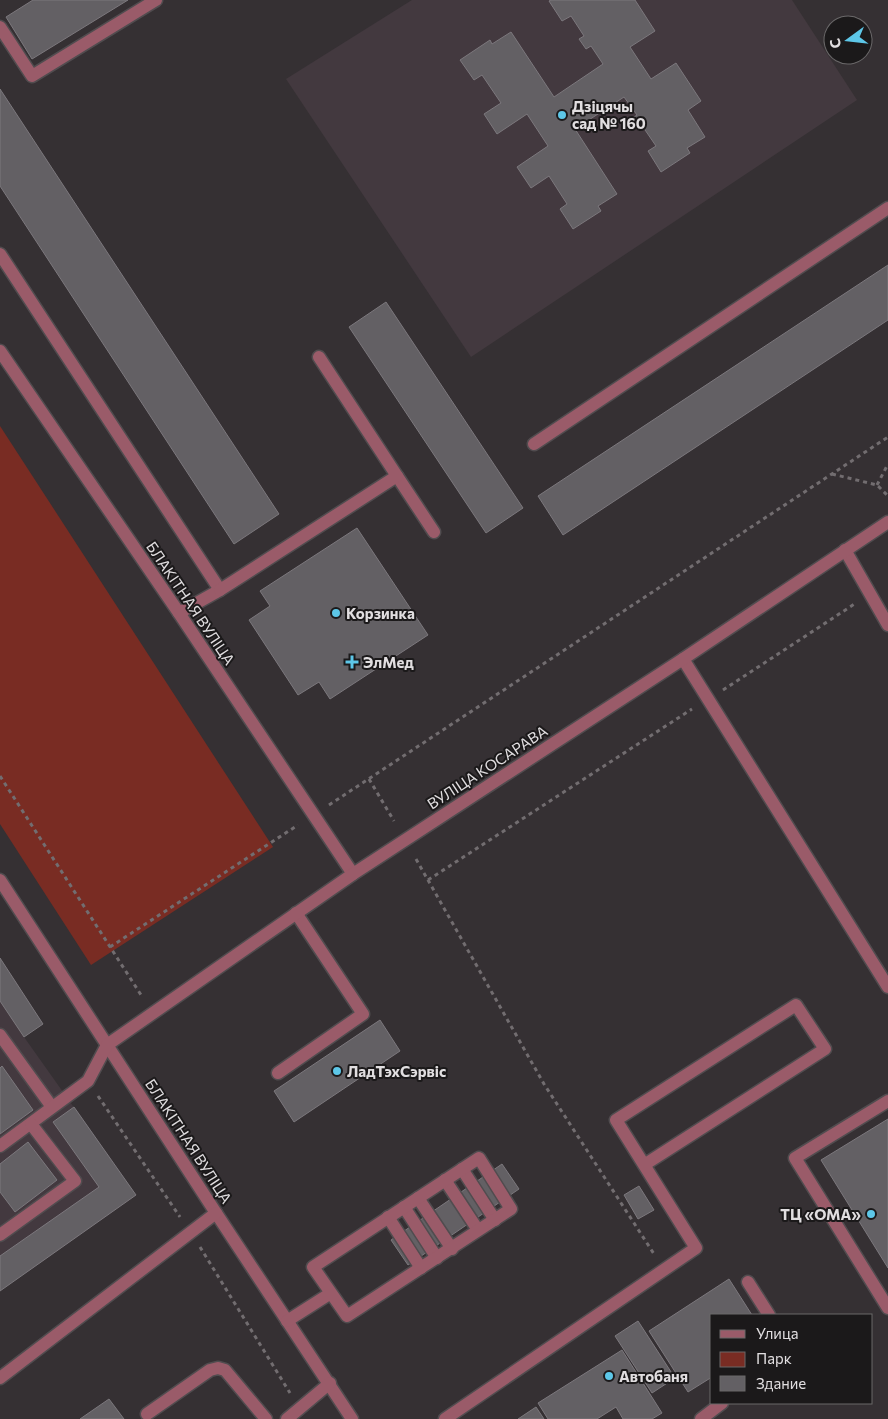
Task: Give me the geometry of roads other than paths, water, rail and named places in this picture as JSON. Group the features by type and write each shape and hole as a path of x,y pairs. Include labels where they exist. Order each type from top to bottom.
{"street":[{"path":"0,27 32,76 156,0"},
{"path":"534,444 888,208"},
{"path":"0,254 220,590"},
{"name":"БЛАКІТНАЯ ВУЛІЦА","path":"0,351 180,614 353,874"},
{"path":"319,357 434,532"},
{"path":"180,614 397,476"},
{"name":"ВУЛІЦА КОСАРАВА","path":"107,1045 353,874 683,659 888,522"},
{"path":"845,550 888,625"},
{"path":"683,659 888,987"},
{"name":"БЛАКІТНАЯ ВУЛІЦА","path":"0,880 352,1419"},
{"path":"278,1073 363,1014 296,913"},
{"path":"445,1419 696,1248 644,1165 616,1120 796,1005 825,1049 644,1165"},
{"path":"2,1043 52,1107"},
{"path":"0,1146 88,1081 107,1045"},
{"path":"888,1101 795,1158 888,1308"},
{"path":"2,1230 75,1181 31,1124"},
{"path":"479,1158 511,1209 347,1316 313,1266 445,1180 479,1158"},
{"path":"462,1169 495,1220"},
{"path":"445,1180 478,1230"},
{"path":"418,1198 452,1248"},
{"path":"404,1207 437,1258"},
{"path":"0,1378 216,1213"},
{"path":"388,1217 421,1268"},
{"path":"748,1282 768,1314"},
{"path":"288,1321 332,1293"},
{"path":"147,1414 210,1370 218,1368 225,1370 266,1419"},
{"path":"287,1419 330,1383"},
{"path":"701,1419 721,1404"}],"place":[{"name":"Дзіцячы сад № 160","path":"562,115"},
{"name":"Корзинка","path":"336,613"},
{"name":"ЭлМед","path":"352,662"},
{"name":"ЛадТэхСэрвіс","path":"337,1071"},
{"name":"ТЦ «ОМА»","path":"871,1214"},
{"name":"Автобаня","path":"609,1376"}]}
